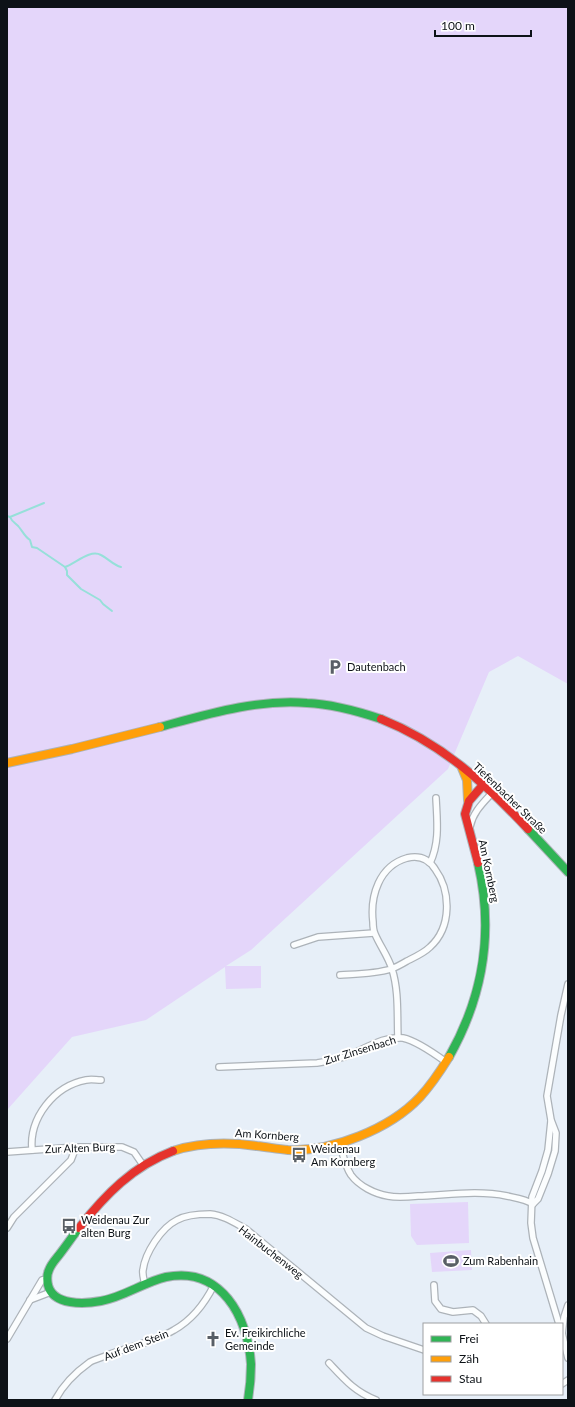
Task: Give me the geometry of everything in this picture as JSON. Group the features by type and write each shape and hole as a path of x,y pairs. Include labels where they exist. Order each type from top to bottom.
{"street":[{"name":"Tiefenbacher Straße","path":"7,763 212,713 256,705 287,702 344,709 402,727 434,746 461,766 492,793 568,872"},
{"name":"Am Kornberg","path":"7,1338 42,1280 47,1279 48,1272 53,1264 86,1219 114,1188 144,1165 167,1153 194,1145 225,1144 289,1150 340,1144 372,1130 398,1114 421,1096 446,1062 464,1030 480,980 484,956 486,928 483,888 465,814 468,800 467,780 461,766"},
{"path":"468,800 483,785"},
{"name":"Am Kornberg","path":"469,831 471,820 475,813 492,793"},
{"path":"430,863 436,848 436,798"},
{"path":"340,975 370,974 392,969 419,955 431,946 440,934 446,919 446,896 444,886 439,875 430,863 422,857 406,858 389,869 376,886 373,899 372,914 374,933 387,955 392,969 397,990 398,1038"},
{"path":"294,945 318,936 374,933"},
{"path":"559,1323 533,1238 531,1223 533,1204 532,1197 548,1150 552,1120 548,1096 561,1016 568,984"},
{"name":"Zur Zinsenbach","path":"219,1067 317,1063 330,1061 345,1057 382,1041 398,1038 405,1038 435,1054 446,1062"},
{"name":"Zur Alten Burg","path":"32,1150 31,1139 37,1119 53,1097 68,1087 80,1082 86,1080 101,1080"},
{"path":"340,1144 344,1160 351,1175 373,1192 388,1196 406,1197 479,1193 494,1194 528,1201 533,1204"},
{"name":"Zur Alten Burg","path":"7,1152 122,1147 134,1152 144,1165"},
{"path":"7,1228 15,1216 72,1160 76,1148"},
{"name":"Hainbuchenweg","path":"145,1285 143,1271 148,1251 163,1232 176,1220 192,1215 210,1214 226,1219 246,1229 366,1328 383,1336 423,1350"},
{"path":"7,1216 15,1216"},
{"path":"47,1279 51,1292 67,1301 91,1302 112,1299 166,1277 185,1275 201,1278 214,1285 225,1293 234,1307 247,1338 250,1358 248,1400"},
{"name":"Auf dem Stein","path":"55,1400 59,1392 75,1374 91,1361 161,1337 175,1330 199,1309 214,1285"},
{"path":"434,1285 435,1301 441,1309 452,1312 473,1310 481,1316 485,1323"},
{"path":"30,1300 51,1292"},
{"path":"563,1326 568,1305"},
{"path":"563,1338 568,1358"},
{"path":"329,1363 349,1384 363,1395 376,1400"}],"shaded area":[{"path":"7,7 568,7 568,684 518,656 489,672 448,769 251,950 226,966 261,966 261,988 226,989 225,967 146,1020 72,1037 7,1110"},
{"name":"Zum Rabenhain","path":"468,1202 469,1243 417,1245 411,1236 410,1204"},
{"name":"Zum Rabenhain","path":"471,1250 472,1270 432,1272 430,1253"}],"waterway":[{"path":"7,516 10,517 44,503"},
{"path":"10,517 30,540 32,547 37,548 65,567 67,575 81,589 100,600 112,611"},
{"path":"65,567 92,554 101,555 121,567"}],"traffic: fast":[{"path":"160,727 196,717 251,705 288,702 335,706 381,719"},
{"path":"528,829 568,872"},
{"path":"449,1057 471,1010 483,963 485,914 483,889 478,863"},
{"path":"79,1228 50,1268 47,1279 51,1292 56,1297 63,1300 87,1303 109,1299 166,1277 185,1276 202,1279 216,1287 228,1299 237,1313 244,1329 249,1346 251,1364 248,1400"}],"traffic: slow":[{"path":"7,763 72,749 160,727"},
{"path":"462,768 467,780 468,800"},
{"path":"173,1151 204,1144 225,1143 288,1150 305,1150 341,1143 377,1128 408,1109 428,1088 449,1057"}],"traffic: jam":[{"path":"381,719 423,740 460,765 495,795 528,829"},
{"path":"478,863 465,814 469,801 483,785"},
{"path":"79,1228 99,1204 133,1173 159,1157 173,1151"}],"place":[{"name":"Dautenbach","path":"335,667"},
{"name":"Weidenau Am Kornberg","path":"299,1155"},
{"name":"Weidenau Zur alten Burg","path":"69,1226"},
{"name":"Zum Rabenhain","path":"451,1261"},
{"name":"Ev. Freikirchliche Gemeinde","path":"213,1339"}]}
